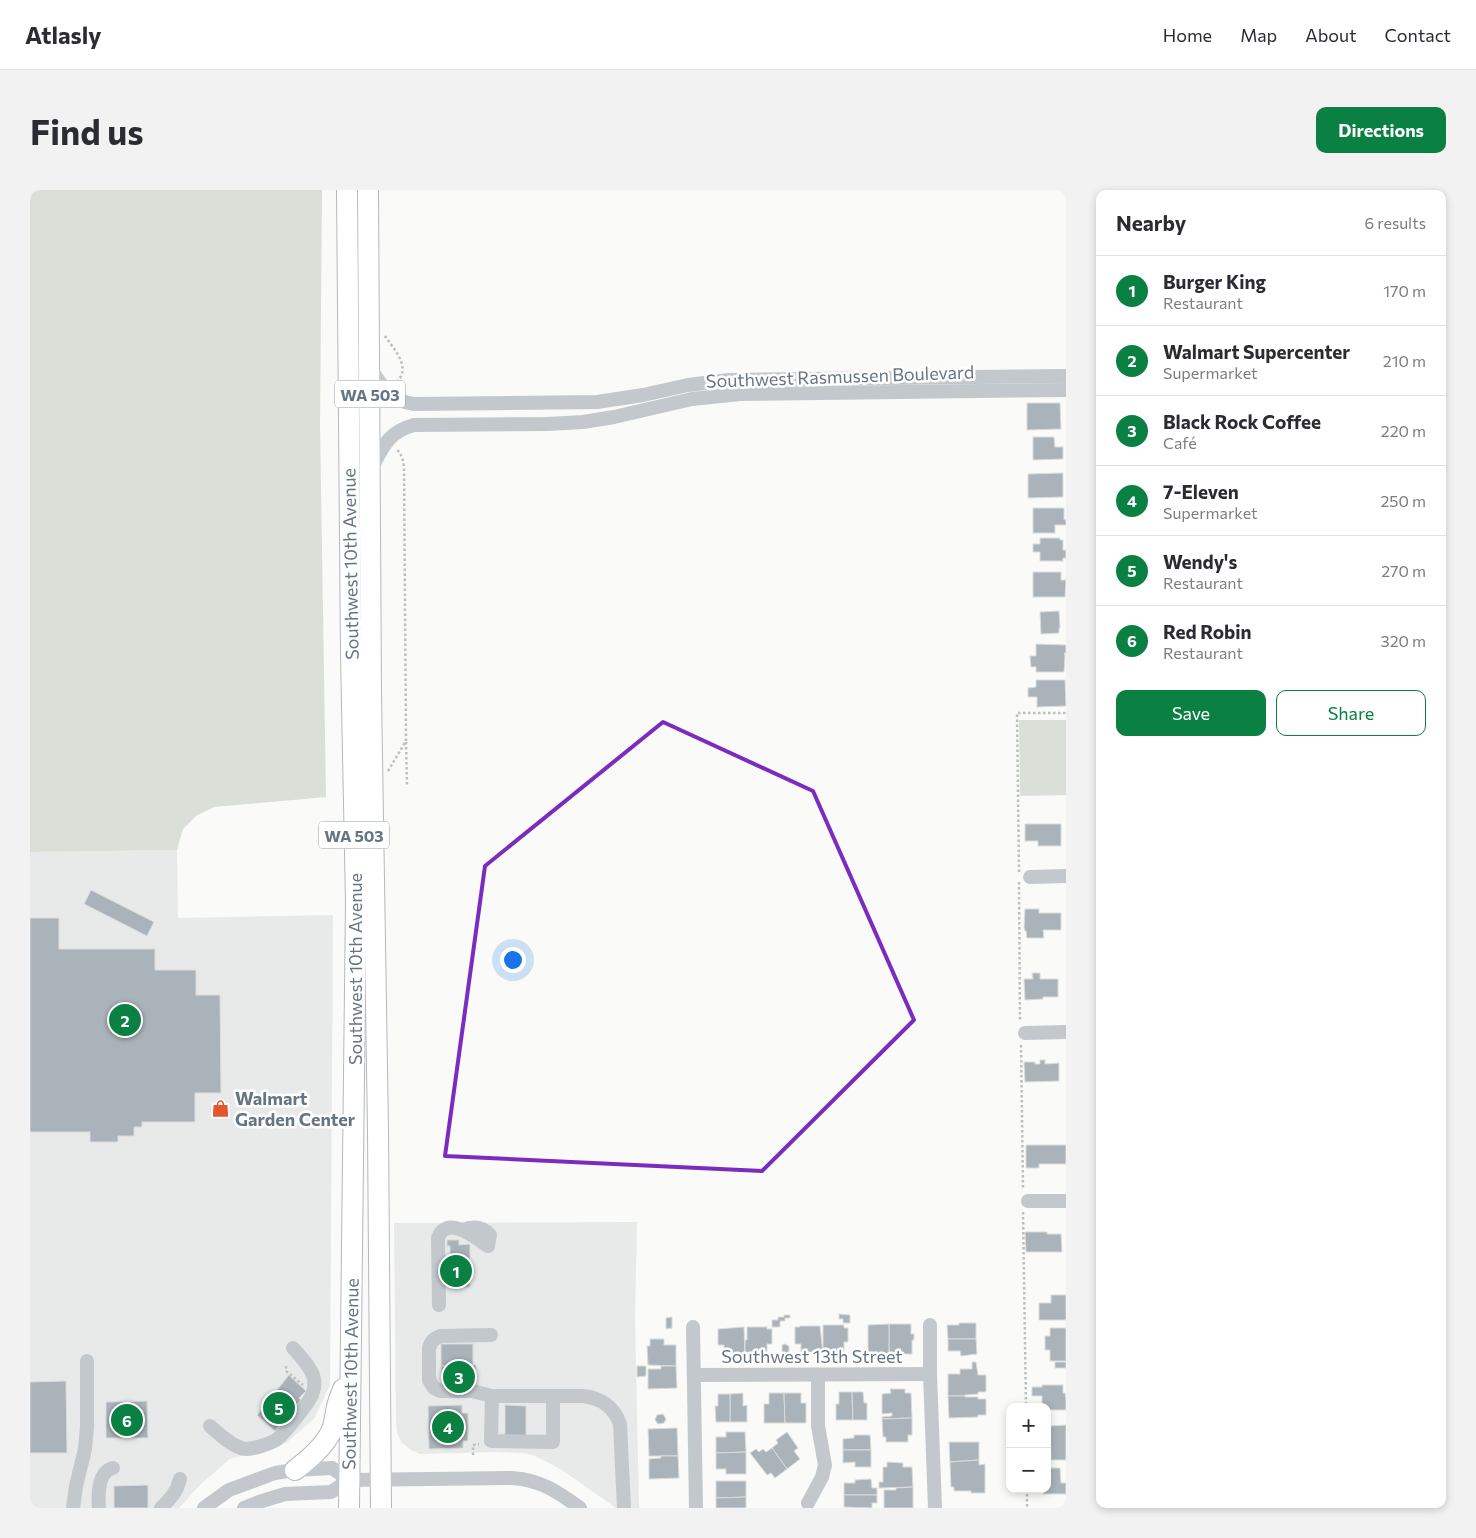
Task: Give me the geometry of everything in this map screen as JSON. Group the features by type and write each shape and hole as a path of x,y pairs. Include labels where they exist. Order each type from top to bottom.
{"highway":[{"name":"Southwest 10th Avenue","path":"347,190 351,634 356,902 349,1508"},
{"name":"Southwest 10th Avenue","path":"368,190 382,1508"},
{"path":"295,1470 320,1448 331,1431 337,1405 350,1370"}],"street":[{"name":"Southwest Rasmussen Boulevard","path":"370,368 382,387 396,400 414,404 597,402 643,395 688,385 729,380 1066,376"},
{"name":"Southwest Rasmussen Boulevard","path":"370,472 382,448 392,436 400,430 414,426 583,422 614,417 692,399 740,394 1066,390"},
{"path":"1030,877 1066,876"},
{"path":"1022,1033 1066,1032"},
{"path":"1025,1201 1066,1201"},
{"path":"439,1305 439,1234 446,1228 462,1230 488,1246"},
{"path":"930,1325 934,1508"},
{"path":"693,1327 696,1508"},
{"path":"491,1335 436,1337 429,1349 431,1385 437,1390 472,1391 492,1396 591,1397 604,1402 614,1412 620,1424 624,1508"},
{"path":"210,1426 226,1439 244,1449 275,1440 284,1432 309,1400 315,1387 312,1373 293,1348"},
{"path":"74,1508 76,1486 85,1449 86,1361"},
{"name":"Southwest 13th Street","path":"694,1375 930,1374"},
{"path":"808,1503 822,1477 824,1465 818,1426 818,1375"},
{"path":"492,1396 491,1441 536,1442 553,1442 553,1396"},
{"path":"99,1508 101,1479 106,1472 113,1468"},
{"path":"204,1508 215,1499 242,1484 275,1473 332,1468 349,1480"},
{"path":"244,1508 268,1498 285,1494 331,1492 349,1480 513,1478 537,1482 580,1508"},
{"path":"161,1508 174,1494 180,1479"}],"path":[{"path":"369,316 401,361 403,372 397,382"},
{"path":"400,452 404,467 407,786"},
{"path":"1026,1403 1025,1201 1016,713 1066,713"},
{"path":"387,774 406,741"},
{"path":"286,1366 286,1371 307,1388"},
{"path":"1027,1493 1027,1508"}],"highlighted area":[{"path":"663,722 813,791 914,1020 762,1171 445,1156 485,866"}],"shaded area":[{"path":"30,190 322,190 320,425 326,797 214,807 196,816 183,829 177,850 30,852"},
{"path":"1019,720 1066,720 1066,795 1020,796"},
{"path":"177,850 178,918 333,915 330,1385 314,1419 286,1443 230,1459 201,1484 179,1508 30,1508 30,852"},
{"path":"637,1222 635,1318 639,1508 616,1508 562,1470 535,1456 524,1453 496,1452 420,1454 401,1442 397,1432 396,1421 394,1223"}],"building":[{"path":"1027,403 1060,403 1061,429 1027,430"},
{"path":"1033,437 1054,437 1055,447 1063,447 1063,459 1033,460"},
{"path":"1063,473 1063,497 1028,498 1028,474"},
{"path":"1033,508 1064,508 1066,525 1055,525 1055,533 1033,533"},
{"path":"1040,538 1060,538 1060,540 1063,540 1063,550 1066,550 1066,558 1063,558 1063,561 1040,561 1040,552 1033,552 1033,544 1040,544"},
{"path":"1033,572 1061,572 1061,580 1066,580 1065,597 1033,597"},
{"path":"1059,611 1059,633 1041,634 1040,612"},
{"path":"1036,644 1066,645 1064,672 1036,672 1036,667 1031,667 1030,656 1036,656"},
{"path":"1036,680 1065,680 1066,706 1037,707 1037,697 1028,697 1028,688 1036,687"},
{"path":"1025,824 1061,824 1061,846 1038,846 1038,841 1025,841"},
{"path":"91,890 154,922 147,936 84,904"},
{"path":"1025,909 1039,909 1039,913 1061,913 1061,930 1043,930 1044,938 1027,938 1024,927"},
{"path":"30,918 59,918 59,949 155,949 155,970 196,970 196,995 220,995 221,1093 195,1093 195,1122 142,1122 142,1127 134,1127 134,1136 118,1136 118,1142 90,1142 90,1132 30,1132"},
{"path":"1032,973 1040,973 1040,979 1058,979 1058,997 1025,1000 1024,979 1033,979"},
{"path":"1040,1060 1045,1060 1045,1064 1059,1063 1059,1081 1025,1082 1024,1062 1040,1064"},
{"path":"1026,1145 1066,1145 1066,1164 1039,1164 1039,1168 1026,1168"},
{"path":"1025,1232 1061,1234 1062,1252 1026,1252"},
{"path":"447,1240 459,1240 459,1245 470,1244 470,1287 451,1288 451,1282 446,1282 446,1278 443,1278 443,1263 450,1263 450,1246 447,1246"},
{"path":"1051,1295 1066,1295 1066,1320 1039,1320 1039,1303 1051,1303"},
{"path":"839,1314 850,1315 850,1323 843,1323 843,1319 839,1319"},
{"path":"784,1315 790,1315 790,1318 780,1321 780,1327 772,1327 772,1320 778,1320 778,1317 784,1317"},
{"path":"672,1317 672,1328 666,1329 666,1318"},
{"path":"959,1323 976,1323 976,1339 948,1339 947,1325 959,1325"},
{"path":"889,1324 911,1324 911,1334 914,1334 912,1354 889,1354"},
{"path":"889,1324 889,1354 868,1354 868,1325"},
{"path":"823,1325 844,1325 844,1328 848,1328 848,1342 844,1342 844,1354 823,1354"},
{"path":"820,1326 823,1354 801,1354 801,1344 795,1344 795,1327"},
{"path":"744,1327 745,1356 724,1356 724,1345 718,1345 718,1329"},
{"path":"747,1327 767,1327 767,1329 772,1329 772,1344 767,1344 767,1356 745,1356"},
{"path":"1050,1328 1066,1328 1066,1361 1050,1361 1050,1350 1045,1350 1045,1336 1050,1336"},
{"path":"650,1339 664,1339 664,1345 676,1345 676,1366 648,1365 647,1346 650,1346"},
{"path":"948,1339 976,1339 977,1354 961,1356 960,1351 948,1351"},
{"path":"441,1344 473,1344 473,1366 441,1366"},
{"path":"782,1345 789,1346 789,1354 782,1354"},
{"path":"972,1362 976,1362 978,1375 986,1375 986,1392 965,1396 948,1396 948,1374 960,1374 960,1369 972,1369"},
{"path":"1055,1362 1066,1362 1066,1368 1055,1368"},
{"path":"476,1365 476,1388 442,1388 441,1366"},
{"path":"637,1366 646,1366 646,1376 637,1377"},
{"path":"661,1366 676,1366 677,1388 648,1389 648,1369 661,1369"},
{"path":"289,1375 306,1391 299,1398 301,1400 275,1431 257,1415"},
{"path":"66,1381 67,1453 30,1453 30,1382"},
{"path":"1042,1385 1063,1385 1066,1410 1051,1410 1051,1403 1042,1403 1042,1396 1032,1396 1032,1387 1042,1387"},
{"path":"890,1389 905,1389 905,1393 911,1393 912,1418 882,1419 882,1417 892,1416 892,1413 882,1414 882,1394 891,1393"},
{"path":"839,1392 852,1392 853,1420 836,1420 836,1404 839,1404"},
{"path":"852,1392 863,1392 864,1403 867,1403 867,1420 853,1420"},
{"path":"743,1393 743,1406 747,1405 747,1422 730,1422 730,1394"},
{"path":"769,1393 784,1393 785,1423 764,1423 764,1404 769,1404"},
{"path":"784,1393 801,1393 801,1403 806,1403 806,1423 785,1423"},
{"path":"718,1394 730,1394 730,1422 716,1422 715,1406 718,1406"},
{"path":"948,1396 986,1399 986,1415 949,1418"},
{"path":"147,1401 148,1438 106,1438 106,1402"},
{"path":"462,1405 462,1413 468,1413 468,1441 463,1441 463,1448 429,1449 428,1406"},
{"path":"505,1405 526,1406 526,1437 505,1437"},
{"path":"663,1414 666,1419 664,1423 658,1424 655,1420 657,1415"},
{"path":"912,1418 912,1435 908,1435 908,1442 886,1442 886,1437 883,1437 882,1419"},
{"path":"1066,1425 1066,1460 1051,1460 1051,1426"},
{"path":"677,1428 678,1456 649,1456 648,1429"},
{"path":"726,1432 745,1432 746,1452 716,1453 716,1437 726,1437"},
{"path":"787,1432 798,1448 794,1451 800,1459 787,1469 772,1448 778,1443 776,1440"},
{"path":"854,1435 870,1435 871,1450 843,1450 843,1439 854,1438"},
{"path":"949,1442 979,1442 979,1460 950,1462"},
{"path":"772,1448 787,1469 775,1478 771,1473 767,1475 750,1453 756,1449 759,1452 763,1449 766,1452"},
{"path":"843,1450 871,1450 871,1467 855,1467 855,1462 843,1463"},
{"path":"746,1452 746,1474 726,1474 726,1469 716,1469 716,1453"},
{"path":"661,1456 678,1456 679,1478 649,1479 649,1459 661,1458"},
{"path":"979,1460 979,1465 985,1464 985,1493 954,1491 954,1487 951,1487 950,1462"},
{"path":"887,1462 903,1463 903,1467 912,1467 913,1487 879,1488 879,1482 883,1482 883,1467 887,1467"},
{"path":"1051,1468 1060,1468 1061,1483 1066,1483 1066,1494 1043,1494 1051,1493"},
{"path":"871,1479 872,1488 877,1488 877,1495 844,1495 844,1483 855,1483 855,1480"},
{"path":"716,1481 746,1481 746,1497 716,1498"},
{"path":"148,1485 148,1508 114,1508 114,1486"},
{"path":"913,1487 913,1508 884,1508 884,1490"},
{"path":"844,1495 877,1495 877,1503 872,1503 872,1508 844,1507"},
{"path":"746,1497 746,1508 716,1508 716,1498"}],"place":[{"name":"Walmart Supercenter","path":"125,1020"},
{"name":"Walmart Garden Center","path":"221,1108"},
{"name":"Burger King","path":"456,1271"},
{"name":"Black Rock Coffee","path":"459,1377"},
{"name":"Wendy's","path":"279,1408"},
{"name":"Red Robin","path":"127,1420"},
{"name":"7-Eleven","path":"448,1427"}]}
